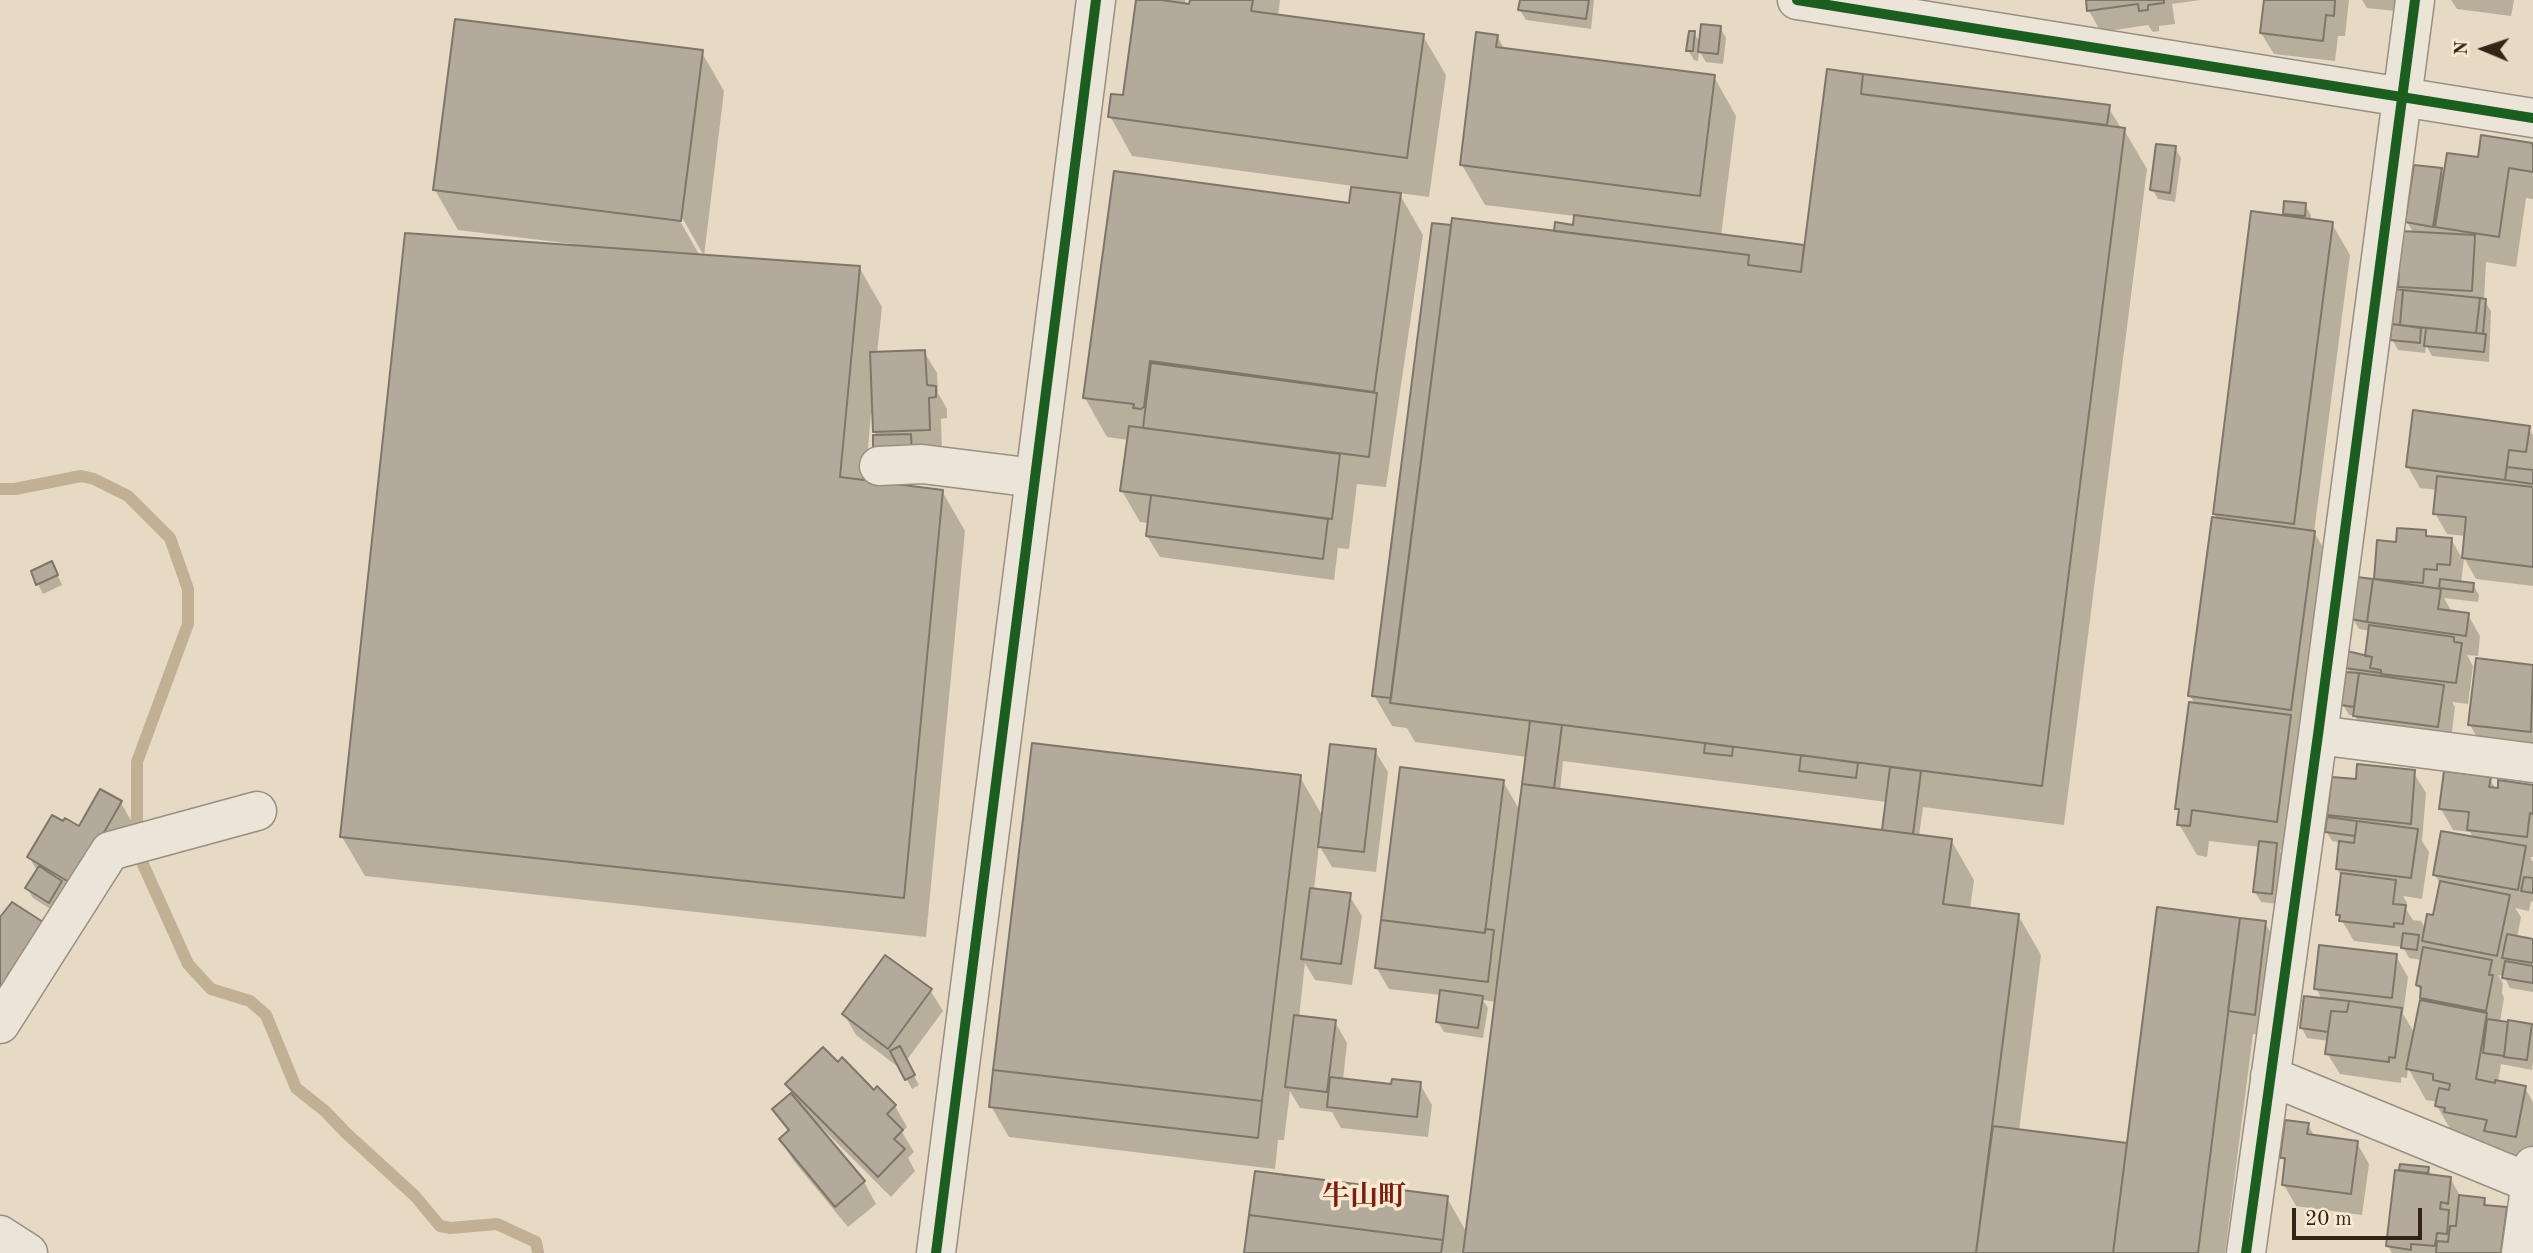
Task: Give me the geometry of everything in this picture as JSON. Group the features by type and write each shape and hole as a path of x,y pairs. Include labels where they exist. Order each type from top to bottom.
{"street":[{"path":"936,1253 1096,0"},
{"path":"1797,0 2533,118"},
{"path":"2246,1253 2318,735 2415,0"},
{"path":"879,466 922,464 1035,478"},
{"path":"2318,735 2533,763"},
{"path":"0,1024 110,851 257,811"},
{"path":"2270,1076 2532,1178 2521,1253"},
{"path":"0,1235 28,1253"}],"building":[{"path":"1136,0 1189,4 1190,0 1253,0 1251,11 1424,34 1407,158 1108,117 1111,94 1123,95"},
{"path":"1520,0 1589,0 1586,19 1518,10"},
{"path":"2086,0 2164,0 2164,3 2148,5 2148,10 2139,11 2138,4 2087,11"},
{"path":"2264,0 2335,0 2334,16 2326,15 2323,41 2260,33"},
{"path":"455,19 703,50 681,221 433,190"},
{"path":"1701,24 1721,26 1718,54 1698,52"},
{"path":"1689,31 1695,31 1693,51 1686,51"},
{"path":"1476,32 1498,35 1496,47 1715,75 1700,196 1460,165"},
{"path":"1827,69 1863,74 1861,94 2125,128 2042,786 1390,703 1452,218 1749,255 1748,265 1801,272"},
{"path":"1863,74 2110,105 2107,125 1861,94"},
{"path":"2481,135 2532,143 2533,147 2533,172 2509,168 2499,237 2435,227 2447,153 2478,157"},
{"path":"2156,144 2176,146 2170,193 2150,190"},
{"path":"2414,165 2442,168 2433,227 2405,222"},
{"path":"1114,171 1349,203 1351,187 1401,193 1374,392 1150,361 1144,407 1141,409 1133,408 1134,404 1083,398"},
{"path":"2284,201 2306,203 2305,216 2283,214"},
{"path":"2251,211 2333,222 2294,524 2213,514"},
{"path":"1574,215 1804,245 1801,272 1748,265 1749,255 1554,231 1555,222 1573,225"},
{"path":"1432,223 1451,225 1391,698 1372,696"},
{"path":"2401,231 2475,235 2472,291 2398,287"},
{"path":"405,233 860,266 840,477 943,490 904,898 340,837"},
{"path":"2395,289 2403,290 2400,325 2392,324"},
{"path":"2403,290 2480,298 2476,333 2400,325"},
{"path":"2480,298 2486,299 2483,334 2476,333"},
{"path":"2392,324 2421,328 2420,343 2390,340"},
{"path":"2426,328 2486,334 2484,352 2424,346"},
{"path":"925,350 927,385 936,386 936,397 929,398 930,430 873,432 870,352"},
{"path":"1151,363 1377,393 1369,457 1143,428"},
{"path":"2413,410 2530,426 2526,452 2509,450 2505,480 2406,467"},
{"path":"1129,426 1340,454 1332,519 1120,491"},
{"path":"911,434 912,457 873,458 873,435"},
{"path":"2507,467 2533,470 2533,484 2505,480"},
{"path":"2437,476 2533,487 2533,567 2462,558 2466,517 2433,514"},
{"path":"1151,495 1328,519 1323,559 1146,536"},
{"path":"2212,517 2315,531 2291,710 2188,696"},
{"path":"2397,528 2426,530 2426,536 2452,538 2450,565 2437,564 2437,570 2424,569 2423,583 2374,579 2377,540 2396,542"},
{"path":"52,561 58,575 36,585 31,571"},
{"path":"2357,577 2373,579 2367,622 2351,619"},
{"path":"2373,579 2441,589 2438,609 2469,613 2466,636 2367,622"},
{"path":"2440,579 2474,583 2473,592 2439,588"},
{"path":"2369,625 2454,637 2454,642 2462,643 2456,683 2381,674 2381,670 2370,668 2372,657 2365,656"},
{"path":"2347,651 2372,657 2370,668 2381,670 2381,673 2345,668"},
{"path":"2476,658 2533,665 2531,732 2468,725"},
{"path":"2346,672 2359,673 2354,707 2341,705"},
{"path":"2359,673 2444,685 2438,727 2353,716"},
{"path":"2189,702 2291,715 2277,822 2192,810 2190,826 2177,825 2179,809 2175,809"},
{"path":"1530,721 1562,725 1554,788 1522,784"},
{"path":"1032,743 1301,775 1262,1101 993,1070"},
{"path":"1705,743 1733,747 1732,756 1704,753"},
{"path":"1330,744 1376,749 1364,852 1318,847"},
{"path":"1801,755 1858,763 1856,778 1799,771"},
{"path":"2357,764 2415,770 2411,824 2327,815 2332,777 2356,779"},
{"path":"1400,767 1504,780 1485,933 1381,920"},
{"path":"1890,767 1921,771 1913,834 1882,830"},
{"path":"2444,771 2491,777 2489,787 2498,788 2498,780 2533,785 2533,814 2530,813 2527,837 2467,830 2469,812 2439,809"},
{"path":"1522,784 1952,839 1943,904 2019,914 1976,1253 1463,1253"},
{"path":"100,789 122,801 74,885 27,857 52,815 63,821 65,818 79,826"},
{"path":"2327,817 2357,821 2355,836 2325,832"},
{"path":"2357,821 2418,829 2411,878 2336,869 2339,841 2354,843"},
{"path":"2441,831 2526,846 2518,890 2433,875"},
{"path":"2259,841 2277,843 2272,894 2253,892"},
{"path":"39,866 62,881 49,903 25,888"},
{"path":"2341,873 2396,880 2393,904 2406,905 2403,924 2394,923 2394,927 2339,921 2340,915 2336,915"},
{"path":"2524,877 2533,878 2533,893 2521,891"},
{"path":"2440,881 2510,895 2497,956 2422,941 2427,914 2433,915"},
{"path":"1310,888 1351,893 1341,964 1301,959"},
{"path":"12,902 43,922 15,976 9,973 0,991 0,917"},
{"path":"2157,907 2240,918 2198,1253 2113,1253"},
{"path":"2240,918 2266,921 2255,1015 2228,1011"},
{"path":"1381,920 1485,933 1485,929 1494,930 1488,982 1375,968"},
{"path":"2403,933 2419,935 2417,950 2401,948"},
{"path":"2507,934 2533,939 2533,963 2502,958"},
{"path":"2319,945 2397,954 2392,998 2314,989"},
{"path":"2423,947 2492,960 2489,975 2493,975 2486,1011 2420,998 2421,987 2416,985"},
{"path":"885,955 932,989 888,1049 842,1014"},
{"path":"2505,961 2533,966 2533,983 2502,978"},
{"path":"1440,990 1483,996 1478,1028 1436,1022"},
{"path":"2304,996 2349,1001 2347,1012 2331,1011 2328,1032 2300,1028"},
{"path":"2420,1000 2487,1013 2476,1079 2526,1086 2516,1137 2484,1131 2487,1120 2444,1112 2445,1108 2435,1106 2439,1088 2449,1090 2450,1084 2433,1080 2433,1074 2406,1069"},
{"path":"2349,1001 2402,1008 2395,1058 2389,1057 2389,1062 2325,1054 2331,1011 2347,1012"},
{"path":"1294,1015 1336,1020 1327,1092 1285,1087"},
{"path":"2487,1019 2508,1022 2504,1056 2483,1053"},
{"path":"2508,1020 2532,1024 2527,1060 2504,1057"},
{"path":"900,1046 915,1075 905,1080 890,1051"},
{"path":"823,1047 838,1062 842,1057 874,1090 877,1086 896,1105 887,1114 903,1130 894,1139 905,1149 878,1177 785,1084"},
{"path":"993,1070 1262,1101 1258,1138 989,1107"},
{"path":"1330,1077 1391,1084 1392,1079 1421,1082 1417,1117 1327,1107"},
{"path":"791,1093 865,1181 835,1207 779,1139 789,1130 772,1109"},
{"path":"2285,1120 2309,1123 2307,1134 2358,1141 2351,1194 2282,1185 2285,1158 2280,1158"},
{"path":"1993,1126 2127,1143 2113,1253 1976,1253"},
{"path":"2400,1164 2429,1167 2428,1173 2399,1170"},
{"path":"2395,1170 2451,1177 2448,1204 2441,1202 2440,1209 2449,1210 2447,1234 2437,1233 2435,1246 2411,1244 2411,1250 2386,1246"},
{"path":"1255,1171 1448,1196 1443,1240 1249,1215"},
{"path":"2459,1195 2485,1198 2484,1205 2507,1207 2501,1253 2436,1253 2437,1241 2448,1242 2450,1226 2456,1226"},
{"path":"1249,1215 1443,1240 1441,1253 1244,1253"}],"waterway":[{"path":"0,489 15,489 81,476 94,479 128,496 170,538 188,589 188,624 137,762 137,851 188,964 211,989 250,1001 266,1015 296,1088 325,1111 415,1196 440,1226 450,1228 497,1224 536,1242 538,1253"}],"cycle path":[{"path":"936,1253 1096,0"},
{"path":"1797,0 2533,118"},
{"path":"2246,1253 2318,735 2415,0"}],"district":[{"name":"牛山町","path":"1364,1198"}]}
